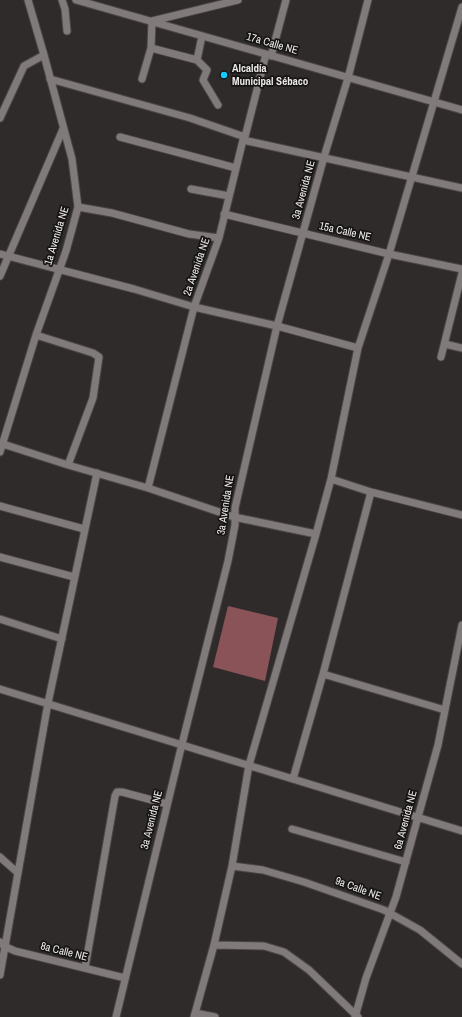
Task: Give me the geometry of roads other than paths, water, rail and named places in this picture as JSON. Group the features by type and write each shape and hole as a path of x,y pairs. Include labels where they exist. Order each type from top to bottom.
{"street":[{"name":"1a Avenida NE","path":"1,446 36,335 74,226 78,207 72,159 28,0"},
{"path":"62,0 65,9 67,31"},
{"name":"17a Calle NE","path":"76,0 462,110"},
{"path":"142,79 151,48 152,22 238,0"},
{"name":"2a Avenida NE","path":"148,488 194,306 218,238 244,138 286,0"},
{"name":"3a Avenida NE","path":"116,1017 167,804 228,561 235,525 235,508 277,326 324,157 348,78 368,0"},
{"path":"216,1017 195,1015 214,945 232,866 249,765 331,479 358,348 389,254 461,17 462,7"},
{"path":"197,60 202,36"},
{"path":"151,48 197,60 206,70 203,80 218,105"},
{"path":"0,118 24,66 44,55"},
{"path":"50,79 190,118 244,138 462,188"},
{"path":"0,276 63,129"},
{"path":"120,137 236,168"},
{"path":"191,189 229,196"},
{"path":"78,207 112,213 188,234 218,238"},
{"name":"15a Calle NE","path":"224,214 389,254 462,269"},
{"path":"0,254 358,348"},
{"path":"441,358 462,273"},
{"path":"36,335 93,353 99,358 93,398 68,465"},
{"path":"445,344 462,348"},
{"path":"1,446 148,488 234,517 316,534"},
{"path":"0,975 2,944 18,873 48,703 97,473"},
{"path":"331,479 371,492 462,515"},
{"path":"293,779 323,674 371,492"},
{"path":"0,506 84,529"},
{"path":"0,557 74,577"},
{"path":"0,619 62,639"},
{"name":"6a Avenida NE","path":"356,1016 366,978 396,898 406,862 445,710 462,625"},
{"path":"323,674 445,710"},
{"path":"0,689 462,831"},
{"path":"85,968 115,796 117,792 167,804"},
{"path":"292,829 406,862"},
{"path":"0,857 18,873"},
{"name":"9a Calle NE","path":"232,866 263,870 333,891 384,910 420,930 462,964"},
{"name":"8a Calle NE","path":"2,944 16,951 125,978"},
{"path":"214,945 264,946 284,952 309,970 356,1016"}],"place":[{"name":"Alcaldía Municipal Sébaco","path":"224,75"}]}
